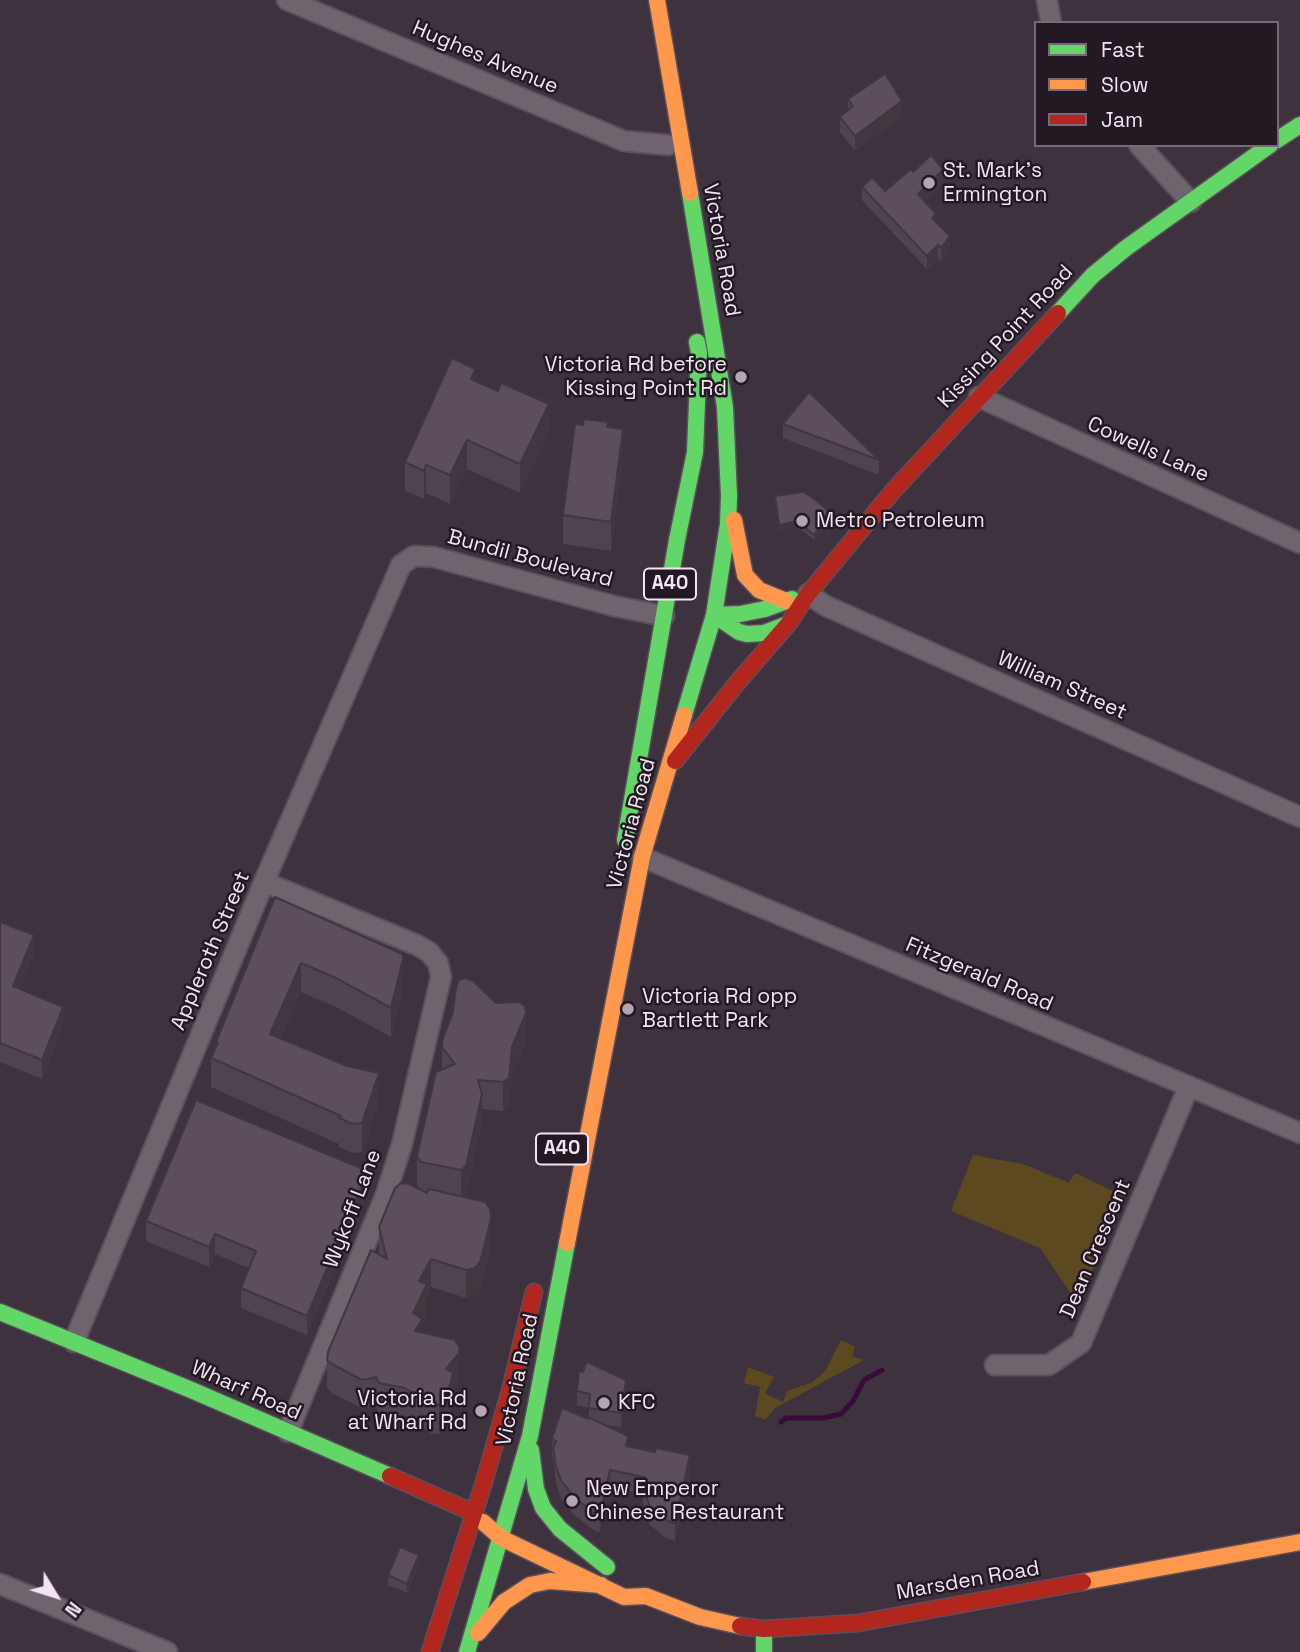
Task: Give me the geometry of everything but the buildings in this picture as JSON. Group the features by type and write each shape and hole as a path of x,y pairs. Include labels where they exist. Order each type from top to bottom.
{"main road":[{"name":"Victoria Road","path":"645,0 691,299"},
{"name":"Victoria Road","path":"469,1646 501,1538 511,1522 530,1436 632,856 666,771 703,660 715,615 728,524 725,407 657,0"},
{"path":"1279,139 1300,125"},
{"name":"Kissing Point Road","path":"666,771 789,623 808,594 893,491 1093,275 1267,147"},
{"name":"Victoria Road","path":"632,856 630,814 695,452 699,353 695,326"},
{"path":"699,353 706,412 705,480"},
{"path":"729,496 745,575 759,590 786,601"},
{"path":"701,588 715,615 739,632 764,633 789,623"},
{"path":"688,645 715,615 740,614 808,594"},
{"path":"630,814 666,699"},
{"name":"Victoria Road","path":"430,1652 510,1391 538,1273"},
{"name":"Wharf Road","path":"0,1312 474,1513"},
{"path":"530,1436 536,1489 543,1508 560,1529 620,1573"},
{"path":"474,1513 511,1522"},
{"name":"Marsden Road","path":"474,1513 501,1538 624,1597 646,1596"},
{"name":"Marsden Road","path":"551,1541 620,1573 646,1596 701,1618 764,1629 858,1623 1300,1542"},
{"path":"469,1646 504,1602 530,1585 551,1581 601,1585"},
{"path":"764,1629 764,1652"}],"street":[{"name":"Hughes Avenue","path":"287,0 624,141 668,145"},
{"path":"1049,1 1051,21"},
{"path":"1141,147 1191,202"},
{"name":"Cowells Lane","path":"979,397 1300,543"},
{"name":"Bundil Boulevard","path":"396,580 401,565 407,559 421,555 664,617"},
{"name":"Appleroth Street","path":"74,1342 264,882 396,580"},
{"name":"William Street","path":"808,594 825,606 1300,817"},
{"name":"Fitzgerald Road","path":"632,856 1300,1133"},
{"name":"Wykoff Lane","path":"264,882 429,952 438,963 440,977 402,1144 386,1194 288,1432"},
{"name":"Dean Crescent","path":"995,1365 1049,1365 1081,1343 1189,1086"},
{"path":"0,1584 167,1652"}],"shaded area":[{"path":"973,1155 1023,1164 1069,1183 1075,1173 1124,1196 1078,1304 1040,1248 951,1211"},
{"path":"841,1340 855,1347 852,1356 864,1360 775,1408 765,1420 755,1416 760,1387 744,1383 748,1367 774,1377 765,1393 783,1402 787,1391 813,1382 825,1371"}],"waterway":[{"path":"781,1422 786,1418 823,1418 841,1414 853,1401 864,1380 882,1370"}],"traffic: fast":[{"path":"1279,139 1300,125"},
{"path":"1058,313 1093,275 1126,248 1267,147"},
{"path":"684,715 714,615 728,524 729,496 725,407 690,193"},
{"path":"625,840 695,452 699,353 697,342"},
{"path":"714,615 765,609 792,599"},
{"path":"714,615 739,632 747,634 764,633 788,624"},
{"path":"467,1652 530,1436 567,1243"},
{"path":"0,1312 189,1389 390,1476"},
{"path":"531,1450 536,1489 543,1508 560,1529 607,1567"},
{"path":"764,1629 764,1652"}],"traffic: slow":[{"path":"657,0 690,193"},
{"path":"734,520 745,575 759,590 786,601"},
{"path":"567,1243 642,857 684,715"},
{"path":"483,1522 501,1538 624,1597 646,1596 700,1617 740,1626"},
{"path":"1083,1582 1300,1542"},
{"path":"478,1633 504,1602 530,1585 550,1581 601,1585"}],"traffic: jam":[{"path":"675,761 893,491 1058,313"},
{"path":"430,1652 484,1482 534,1292"},
{"path":"390,1476 474,1513"},
{"path":"740,1626 764,1629 858,1623 1083,1582"}],"place":[{"name":"St. Mark's Ermington","path":"929,183"},
{"name":"Victoria Rd before Kissing Point Rd","path":"741,377"},
{"name":"Metro Petroleum","path":"802,521"},
{"name":"Victoria Rd opp Bartlett Park","path":"628,1009"},
{"name":"KFC","path":"604,1403"},
{"name":"Victoria Rd at Wharf Rd","path":"481,1411"},
{"name":"New Emperor Chinese Restaurant","path":"572,1501"}]}
